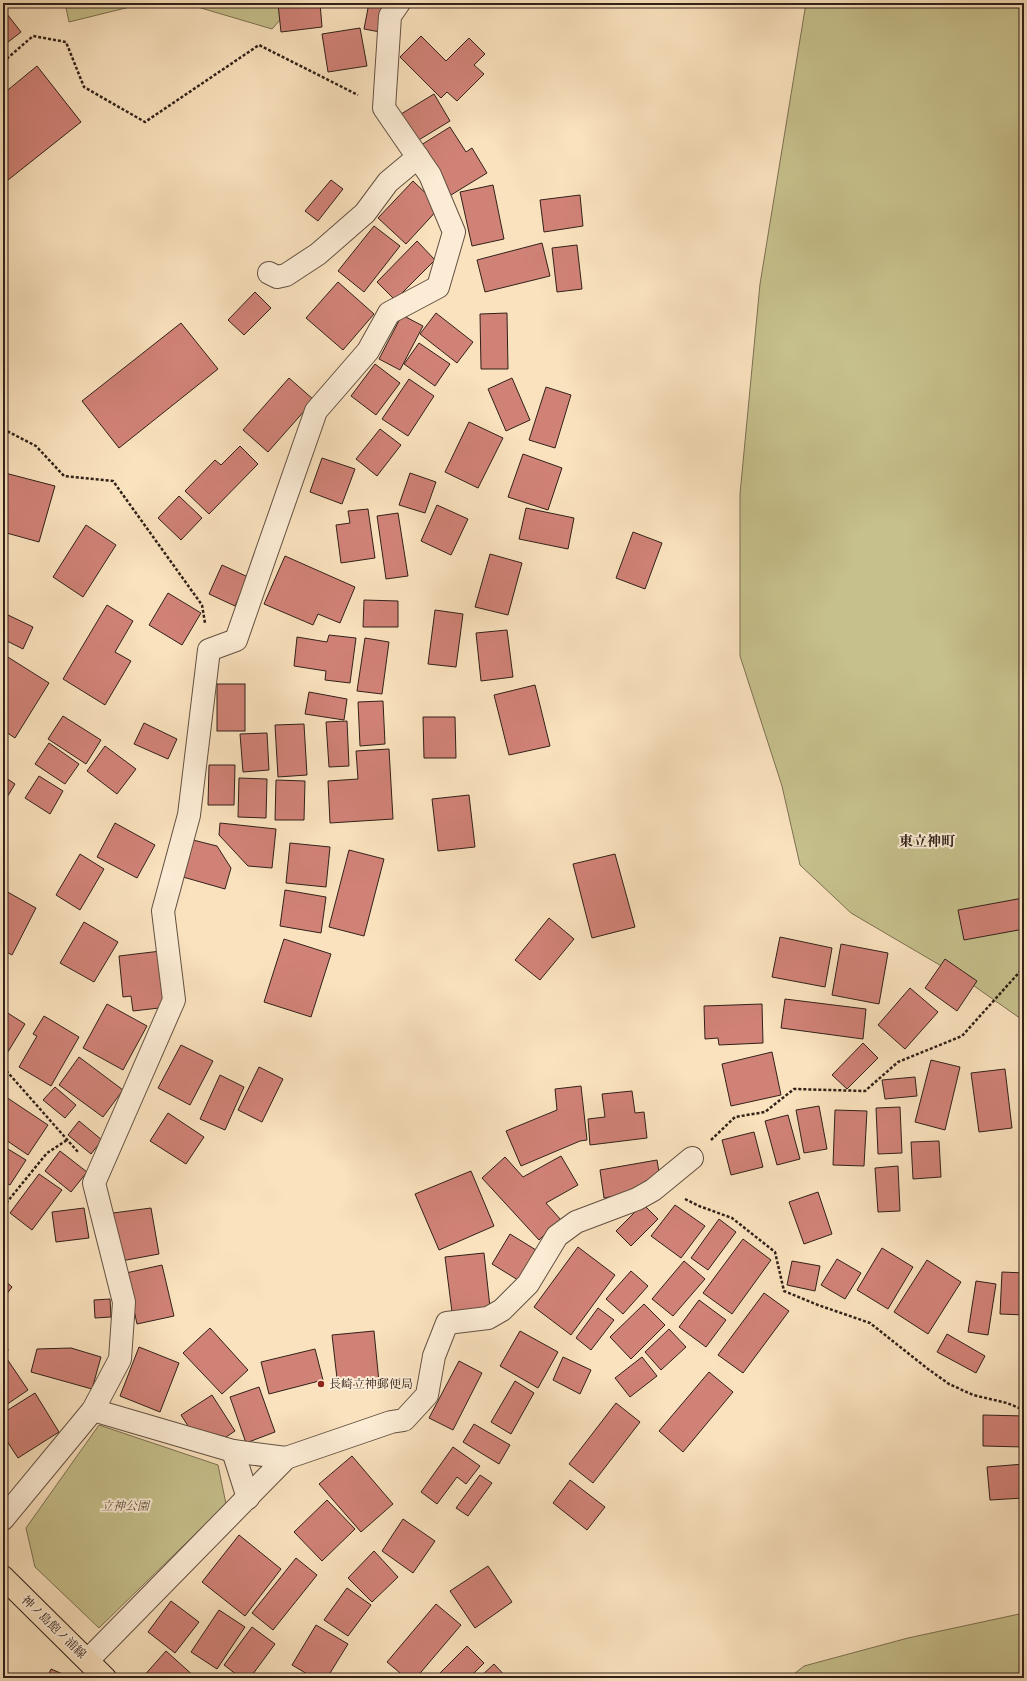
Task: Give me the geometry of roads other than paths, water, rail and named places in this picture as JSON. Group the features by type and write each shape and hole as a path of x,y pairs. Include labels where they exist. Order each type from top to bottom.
{"main road":[{"name":"神ノ島飽ノ浦線","path":"3,1577 105,1678"}],"street":[{"path":"3,1519 93,1410 120,1359 124,1302 94,1183 174,1000 163,911 189,815 209,650 236,640 316,411 368,351 389,313 438,287 454,232 430,175 384,108 390,16 399,3"},
{"path":"269,273 277,277 286,275 318,254 365,213 388,182 418,157"},
{"path":"93,1410 233,1452 286,1458 391,1422 404,1420 428,1395 434,1356 447,1323 488,1318 502,1310 528,1284 557,1236 576,1222 637,1199 662,1183 692,1158"},
{"path":"233,1452 248,1498"},
{"path":"88,1660 286,1458"}],"place":[{"name":"長崎立神郵便局","path":"321,1384"}],"district":[{"name":"東立神町","path":"927,841"}],"park label":[{"name":"立神公園","path":"125,1506"}]}
